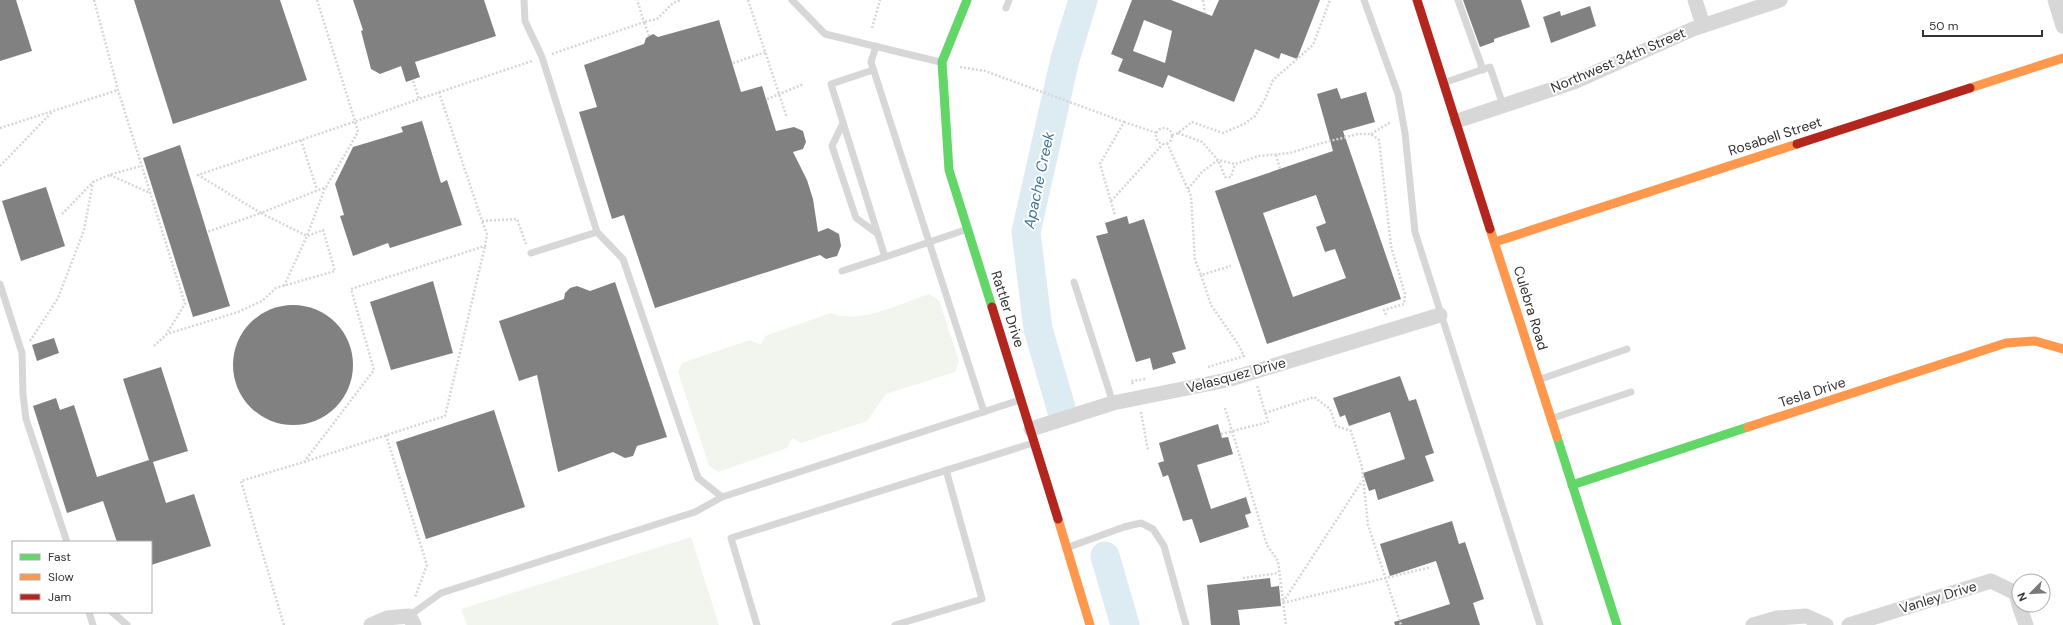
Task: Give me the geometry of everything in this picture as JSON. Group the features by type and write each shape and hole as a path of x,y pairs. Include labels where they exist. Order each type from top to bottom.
{"street":[{"name":"Rattler Drive","path":"967,0 942,67 949,170 1022,399 1090,625"},
{"name":"Culebra Road","path":"1417,0 1457,121 1617,625"},
{"path":"1695,0 1703,25"},
{"name":"Northwest 34th Street","path":"1457,121 1502,104 1574,82 1660,42 1703,25 1780,0"},
{"path":"2055,0 2063,26"},
{"name":"Rosabell Street","path":"1495,242 2063,58"},
{"name":"Velasquez Drive","path":"1033,436 1113,403 1227,380 1440,315"},
{"name":"Tesla Drive","path":"1572,485 2006,343 2034,341 2063,349"},
{"name":"Vanley Drive","path":"1849,625 1991,581 2011,591"},
{"name":"Vanley Drive","path":"2022,613 2026,625"},
{"path":"1754,625 1777,618 1806,616 1826,625"},
{"path":"371,625 387,618 411,620"}],"lane":[{"path":"524,0 525,21 542,57 597,232 623,260 698,478 722,497"},
{"path":"792,0 825,34 876,46 942,67"},
{"path":"1006,8 1009,0"},
{"path":"1364,0 1398,94 1402,115 1415,232 1440,315 1540,625"},
{"path":"1458,0 1483,70"},
{"path":"876,46 871,62 873,70 984,412"},
{"path":"1444,82 1490,67 1502,104"},
{"path":"873,70 831,84 885,257"},
{"path":"843,122 832,146 856,218 878,234"},
{"path":"842,271 968,230"},
{"path":"531,253 597,232"},
{"path":"1074,282 1113,403"},
{"path":"0,284 22,353 23,394 26,419 67,541"},
{"path":"1539,380 1627,349"},
{"path":"1551,419 1631,392"},
{"path":"411,620 441,593 695,512 722,497 1022,399"},
{"path":"756,625 731,538 946,470 1033,436"},
{"path":"895,625 982,599 946,470"},
{"path":"1067,548 1124,527 1141,523 1153,529 1164,546 1186,625"},
{"path":"89,613 93,625"},
{"path":"113,613 127,625"}],"path":[{"path":"94,0 118,90 185,304 167,334 154,346"},
{"path":"284,286 308,236 326,187 358,132 317,0"},
{"path":"649,36 644,22 657,19 673,3 681,0"},
{"path":"748,0 787,118"},
{"path":"872,28 880,0"},
{"path":"1203,0 1205,13"},
{"path":"1172,135 1178,133 1192,122 1223,133 1244,124 1256,116 1273,80 1313,45 1330,0"},
{"path":"732,63 766,52"},
{"path":"942,67 959,67 985,71 1157,133"},
{"path":"767,98 804,84"},
{"path":"0,128 118,90"},
{"path":"284,625 241,481 445,416 487,234 439,92"},
{"path":"167,334 238,312 262,301 276,288 335,271 323,230 308,236 261,213 198,175 419,98"},
{"path":"0,166 52,111"},
{"path":"1218,160 1235,164 1259,156 1290,153 1316,144 1358,134 1371,134 1402,115"},
{"path":"1114,215 1100,164 1124,122"},
{"path":"1111,201 1163,144 1171,140 1172,135 1170,130 1165,128 1160,129 1157,133"},
{"path":"1157,133 1159,142 1163,144"},
{"path":"1178,133 1202,142 1218,160 1225,177 1231,177 1235,164"},
{"path":"1371,134 1379,140 1391,246 1405,294 1404,304 1384,310 1387,320"},
{"path":"301,140 317,190"},
{"path":"1167,143 1191,196 1195,260 1211,305 1238,344 1244,356"},
{"path":"1276,155 1280,169"},
{"path":"1188,189 1202,172 1218,160"},
{"path":"62,214 94,182 109,175 142,166"},
{"path":"109,175 150,193"},
{"path":"22,353 58,298 84,230 94,182"},
{"path":"206,232 261,213 326,187"},
{"path":"482,221 517,219 522,236 531,253"},
{"path":"304,462 374,370 351,289 485,246"},
{"path":"1201,275 1231,266"},
{"path":"1221,434 1268,422 1255,379"},
{"path":"1265,413 1314,397 1330,409 1336,426 1350,431 1362,467 1362,480 1368,525 1401,625"},
{"path":"1225,408 1267,544 1278,561 1286,625"},
{"path":"386,435 427,565 414,601"},
{"path":"1283,603 1362,480"},
{"path":"1283,603 1387,579 1431,567"},
{"path":"1244,578 1279,573"}],"shaded area":[{"path":"929,294 939,300 959,361 955,372 886,394 867,421 801,443 792,438 787,448 718,472 709,466 678,372 682,363 750,340 761,345 765,336 831,313 842,316 867,315"},
{"path":"691,537 719,625 467,625 461,609"}],"building":[{"path":"0,0 16,0 32,51 0,61"},
{"path":"134,0 280,0 307,80 173,124"},
{"path":"353,0 484,0 496,36 415,62 420,77 406,82 401,66 380,74 371,69 361,31 363,30"},
{"path":"1132,0 1171,0 1212,16 1219,0 1320,0 1297,59 1281,53 1279,59 1255,49 1234,102 1168,75 1163,88 1118,71 1123,59 1111,54","holes":["1144,20 1172,31 1165,63 1133,51"]},
{"path":"1463,0 1521,0 1530,27 1494,39 1494,42 1480,47"},
{"path":"1590,6 1596,26 1551,43 1543,17 1560,11 1561,16"},
{"path":"719,20 741,92 762,86 776,131 794,127 803,131 806,142 803,149 793,152 807,180 813,199 818,232 828,228 839,234 841,246 837,256 826,259 820,255 655,308 624,215 612,219 579,112 597,107 584,65 644,44 646,38 653,34 658,37"},
{"path":"1337,88 1341,99 1366,92 1375,122 1343,131 1401,299 1267,344 1215,191 1333,151 1317,94","holes":["1316,195 1326,223 1316,227 1325,252 1335,249 1346,278 1293,297 1263,213"]},
{"path":"422,121 441,183 447,180 462,225 390,248 388,243 353,256 340,216 344,215 335,184 353,147 403,132 401,127"},
{"path":"180,145 230,306 193,317 143,158"},
{"path":"46,187 65,246 21,261 2,201"},
{"path":"1127,216 1129,224 1144,219 1186,349 1172,353 1176,363 1153,370 1150,358 1136,362 1096,236 1108,233 1105,223"},
{"path":"433,281 453,353 391,370 370,302"},
{"path":"615,282 667,437 637,446 633,456 625,458 613,452 558,472 537,375 519,381 499,321 564,299 565,293 570,288 577,286 590,291"},
{"path":"293,305 316,309 336,322 349,342 353,365 349,388 336,408 316,421 293,425 270,421 250,408 237,388 233,365 237,342 250,322 270,309"},
{"path":"54,338 59,353 37,361 32,345"},
{"path":"161,367 188,451 153,462 166,503 194,494 211,546 152,565 152,541 117,541 103,501 67,513 33,406 56,398 60,410 74,405 97,477 149,460 123,379"},
{"path":"1400,376 1409,401 1416,399 1434,453 1425,456 1434,481 1378,500 1375,489 1369,491 1363,473 1405,459 1390,412 1349,426 1345,415 1340,417 1333,398"},
{"path":"494,410 525,507 426,539 396,442"},
{"path":"1218,424 1222,438 1228,437 1233,454 1197,465 1211,509 1246,497 1251,513 1245,515 1249,527 1200,543 1192,519 1183,521 1168,475 1163,477 1158,463 1164,461 1159,443"},
{"path":"1452,521 1459,544 1465,542 1484,599 1473,603 1480,625 1395,625 1394,622 1450,604 1436,561 1390,576 1380,544"},
{"path":"1270,578 1271,587 1279,586 1281,606 1238,610 1240,625 1211,625 1207,585"}],"waterway":[{"name":"Apache Creek","path":"1061,408 1038,329 1026,232 1065,59 1083,0"},
{"name":"Apache Creek","path":"1105,556 1125,625"}],"traffic: fast":[{"path":"967,0 942,62 949,170 992,307"},
{"path":"1572,485 1748,427"},
{"path":"1557,437 1617,625"}],"traffic: slow":[{"path":"1970,88 2063,58"},
{"path":"1495,242 1797,144"},
{"path":"1490,229 1557,437"},
{"path":"1748,427 2006,343 2035,341 2063,349"},
{"path":"1058,519 1090,625"}],"traffic: jam":[{"path":"1417,0 1490,229"},
{"path":"1797,144 1970,88"},
{"path":"992,307 1058,519"}]}
